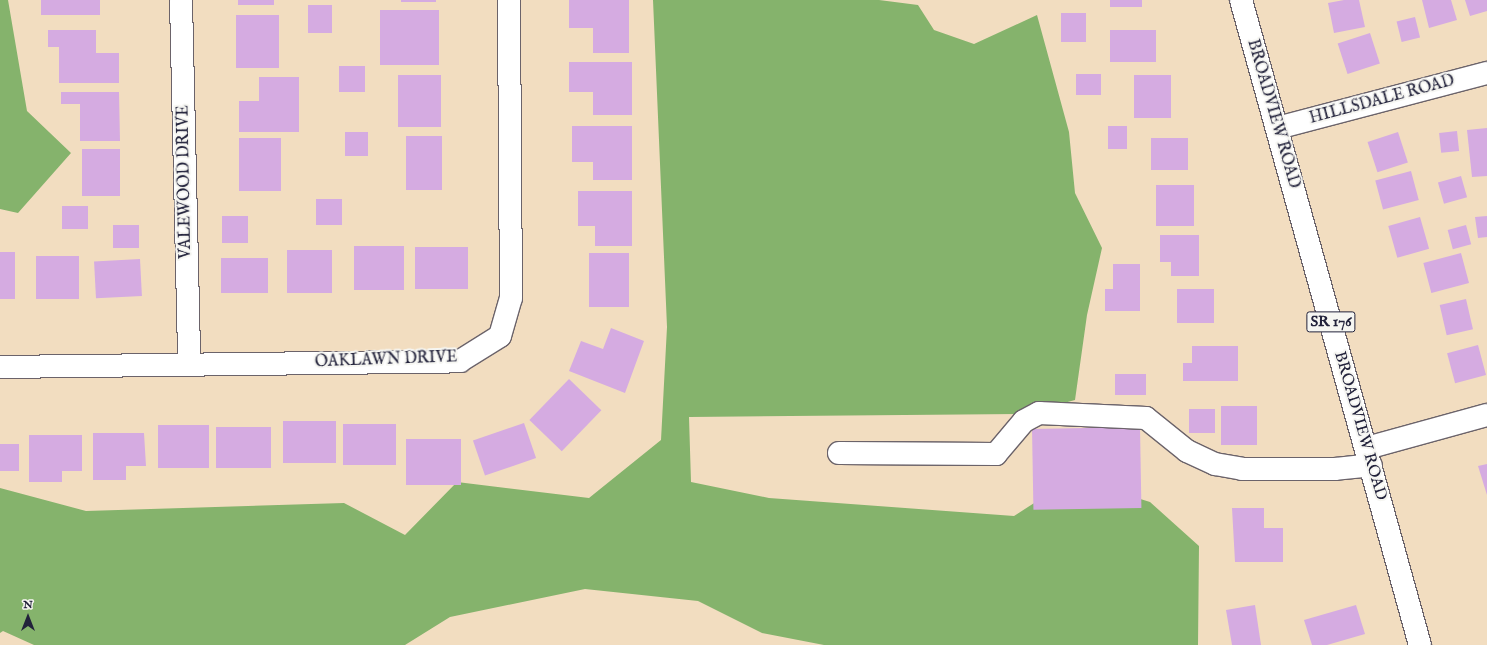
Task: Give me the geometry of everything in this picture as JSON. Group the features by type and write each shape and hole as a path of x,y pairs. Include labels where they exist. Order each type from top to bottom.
{"street":[{"name":"VALEWOOD DRIVE","path":"181,0 189,364"},
{"name":"OAKLAWN DRIVE","path":"0,367 460,361 500,336 512,298 509,0"},
{"name":"BROADVIEW ROAD","path":"1241,0 1369,456 1420,645"},
{"name":"HILLSDALE ROAD","path":"1277,128 1487,73"},
{"path":"839,453 996,454 1024,421 1038,413 1146,418 1187,451 1215,464 1242,469 1335,469 1487,415"}],"green space":[{"path":"0,0 8,0 27,111 71,153 18,213 0,209"},
{"path":"653,0 879,0 918,5 934,30 974,44 1037,15 1069,132 1075,193 1102,248 1087,315 1075,400 1023,414 689,417 691,482 769,498 1014,516 1073,478 1150,502 1199,546 1198,645 824,645 762,633 698,601 585,589 450,617 405,645 34,645 3,631 0,633 0,488 86,511 344,503 405,535 457,482 589,498 661,440 667,327"}],"building":[{"path":"41,0 100,0 100,15 41,15"},
{"path":"238,0 274,0 274,5 238,5"},
{"path":"401,0 436,0 436,2 401,2"},
{"path":"569,0 629,0 629,53 593,53 593,28 569,28"},
{"path":"1110,0 1142,0 1142,7 1110,7"},
{"path":"1344,0 1359,0 1365,27 1334,33 1328,3"},
{"path":"1422,0 1451,0 1457,20 1429,28"},
{"path":"1465,0 1487,0 1487,11 1470,16"},
{"path":"308,5 332,5 332,33 308,33"},
{"path":"380,10 439,10 439,65 380,65"},
{"path":"1061,13 1086,13 1086,42 1061,42"},
{"path":"236,15 279,15 279,68 236,68"},
{"path":"1415,17 1420,37 1402,42 1397,22"},
{"path":"48,30 96,30 96,53 119,53 119,83 59,83 59,47 48,47"},
{"path":"1110,30 1156,30 1156,62 1110,62"},
{"path":"1370,33 1380,63 1348,74 1338,44"},
{"path":"569,62 632,62 632,115 593,115 593,92 569,92"},
{"path":"339,66 365,66 365,92 339,92"},
{"path":"1076,74 1101,74 1101,95 1076,95"},
{"path":"398,75 441,75 441,127 398,127"},
{"path":"1134,75 1171,75 1171,118 1134,118"},
{"path":"259,77 299,77 299,132 239,132 239,101 259,101"},
{"path":"61,92 119,92 120,141 80,141 80,104 61,104"},
{"path":"572,126 632,126 632,180 593,180 593,162 572,162"},
{"path":"1108,126 1127,126 1127,149 1108,149"},
{"path":"1487,128 1487,176 1472,177 1467,130"},
{"path":"1457,131 1459,151 1441,153 1439,133"},
{"path":"345,132 368,132 368,156 345,156"},
{"path":"1398,132 1408,162 1377,172 1368,142"},
{"path":"406,136 442,136 442,190 406,190"},
{"path":"239,138 281,138 281,191 239,191"},
{"path":"1151,138 1188,138 1188,170 1151,170"},
{"path":"82,149 120,149 120,196 82,196"},
{"path":"1411,171 1419,200 1383,210 1375,181"},
{"path":"1461,176 1467,197 1444,204 1438,183"},
{"path":"1156,185 1194,185 1194,226 1156,226"},
{"path":"578,191 632,191 632,246 595,246 595,226 578,226"},
{"path":"316,199 342,199 342,225 316,225"},
{"path":"62,206 88,206 88,229 62,229"},
{"path":"222,216 248,216 248,243 222,243"},
{"path":"1487,216 1487,237 1478,238 1475,217"},
{"path":"1420,217 1429,249 1397,258 1388,226"},
{"path":"113,225 139,225 139,248 113,248"},
{"path":"1466,225 1471,244 1453,249 1448,230"},
{"path":"1160,235 1199,235 1199,276 1171,276 1171,262 1160,262"},
{"path":"354,246 404,246 404,290 354,290"},
{"path":"415,247 468,247 468,289 415,289"},
{"path":"287,250 332,250 332,293 287,293"},
{"path":"0,252 15,252 15,299 0,299"},
{"path":"589,253 629,253 629,307 589,307"},
{"path":"1461,253 1469,283 1431,293 1423,263"},
{"path":"36,256 79,256 79,299 36,299"},
{"path":"221,258 268,258 268,293 221,293"},
{"path":"140,259 142,296 96,298 94,261"},
{"path":"1113,264 1140,264 1140,311 1105,311 1105,289 1113,289"},
{"path":"1177,289 1214,289 1214,323 1177,323"},
{"path":"1466,299 1473,329 1447,335 1440,305"},
{"path":"611,328 644,341 625,393 569,371 581,341 603,349"},
{"path":"1478,345 1486,375 1455,383 1447,353"},
{"path":"1192,346 1238,346 1238,381 1183,381 1183,363 1192,363"},
{"path":"1115,374 1146,374 1146,395 1115,395"},
{"path":"569,379 601,410 562,451 529,420"},
{"path":"1221,406 1257,406 1257,445 1221,445"},
{"path":"1189,409 1215,409 1215,433 1189,433"},
{"path":"283,421 336,421 336,463 283,463"},
{"path":"524,423 536,458 485,476 473,441"},
{"path":"343,424 396,424 396,465 343,465"},
{"path":"158,425 209,425 209,468 158,468"},
{"path":"216,427 271,427 271,468 216,468"},
{"path":"1140,427 1141,508 1033,510 1032,429"},
{"path":"93,433 144,433 146,466 126,466 126,480 93,480"},
{"path":"29,435 82,435 82,471 62,471 62,482 29,482"},
{"path":"406,439 461,439 461,485 406,485"},
{"path":"0,444 19,444 19,471 0,471"},
{"path":"1487,464 1487,495 1478,466"},
{"path":"1232,508 1264,508 1264,528 1283,528 1283,562 1235,562"},
{"path":"1255,605 1261,645 1232,645 1226,610"},
{"path":"1356,605 1365,634 1327,645 1312,645 1304,620"}]}
